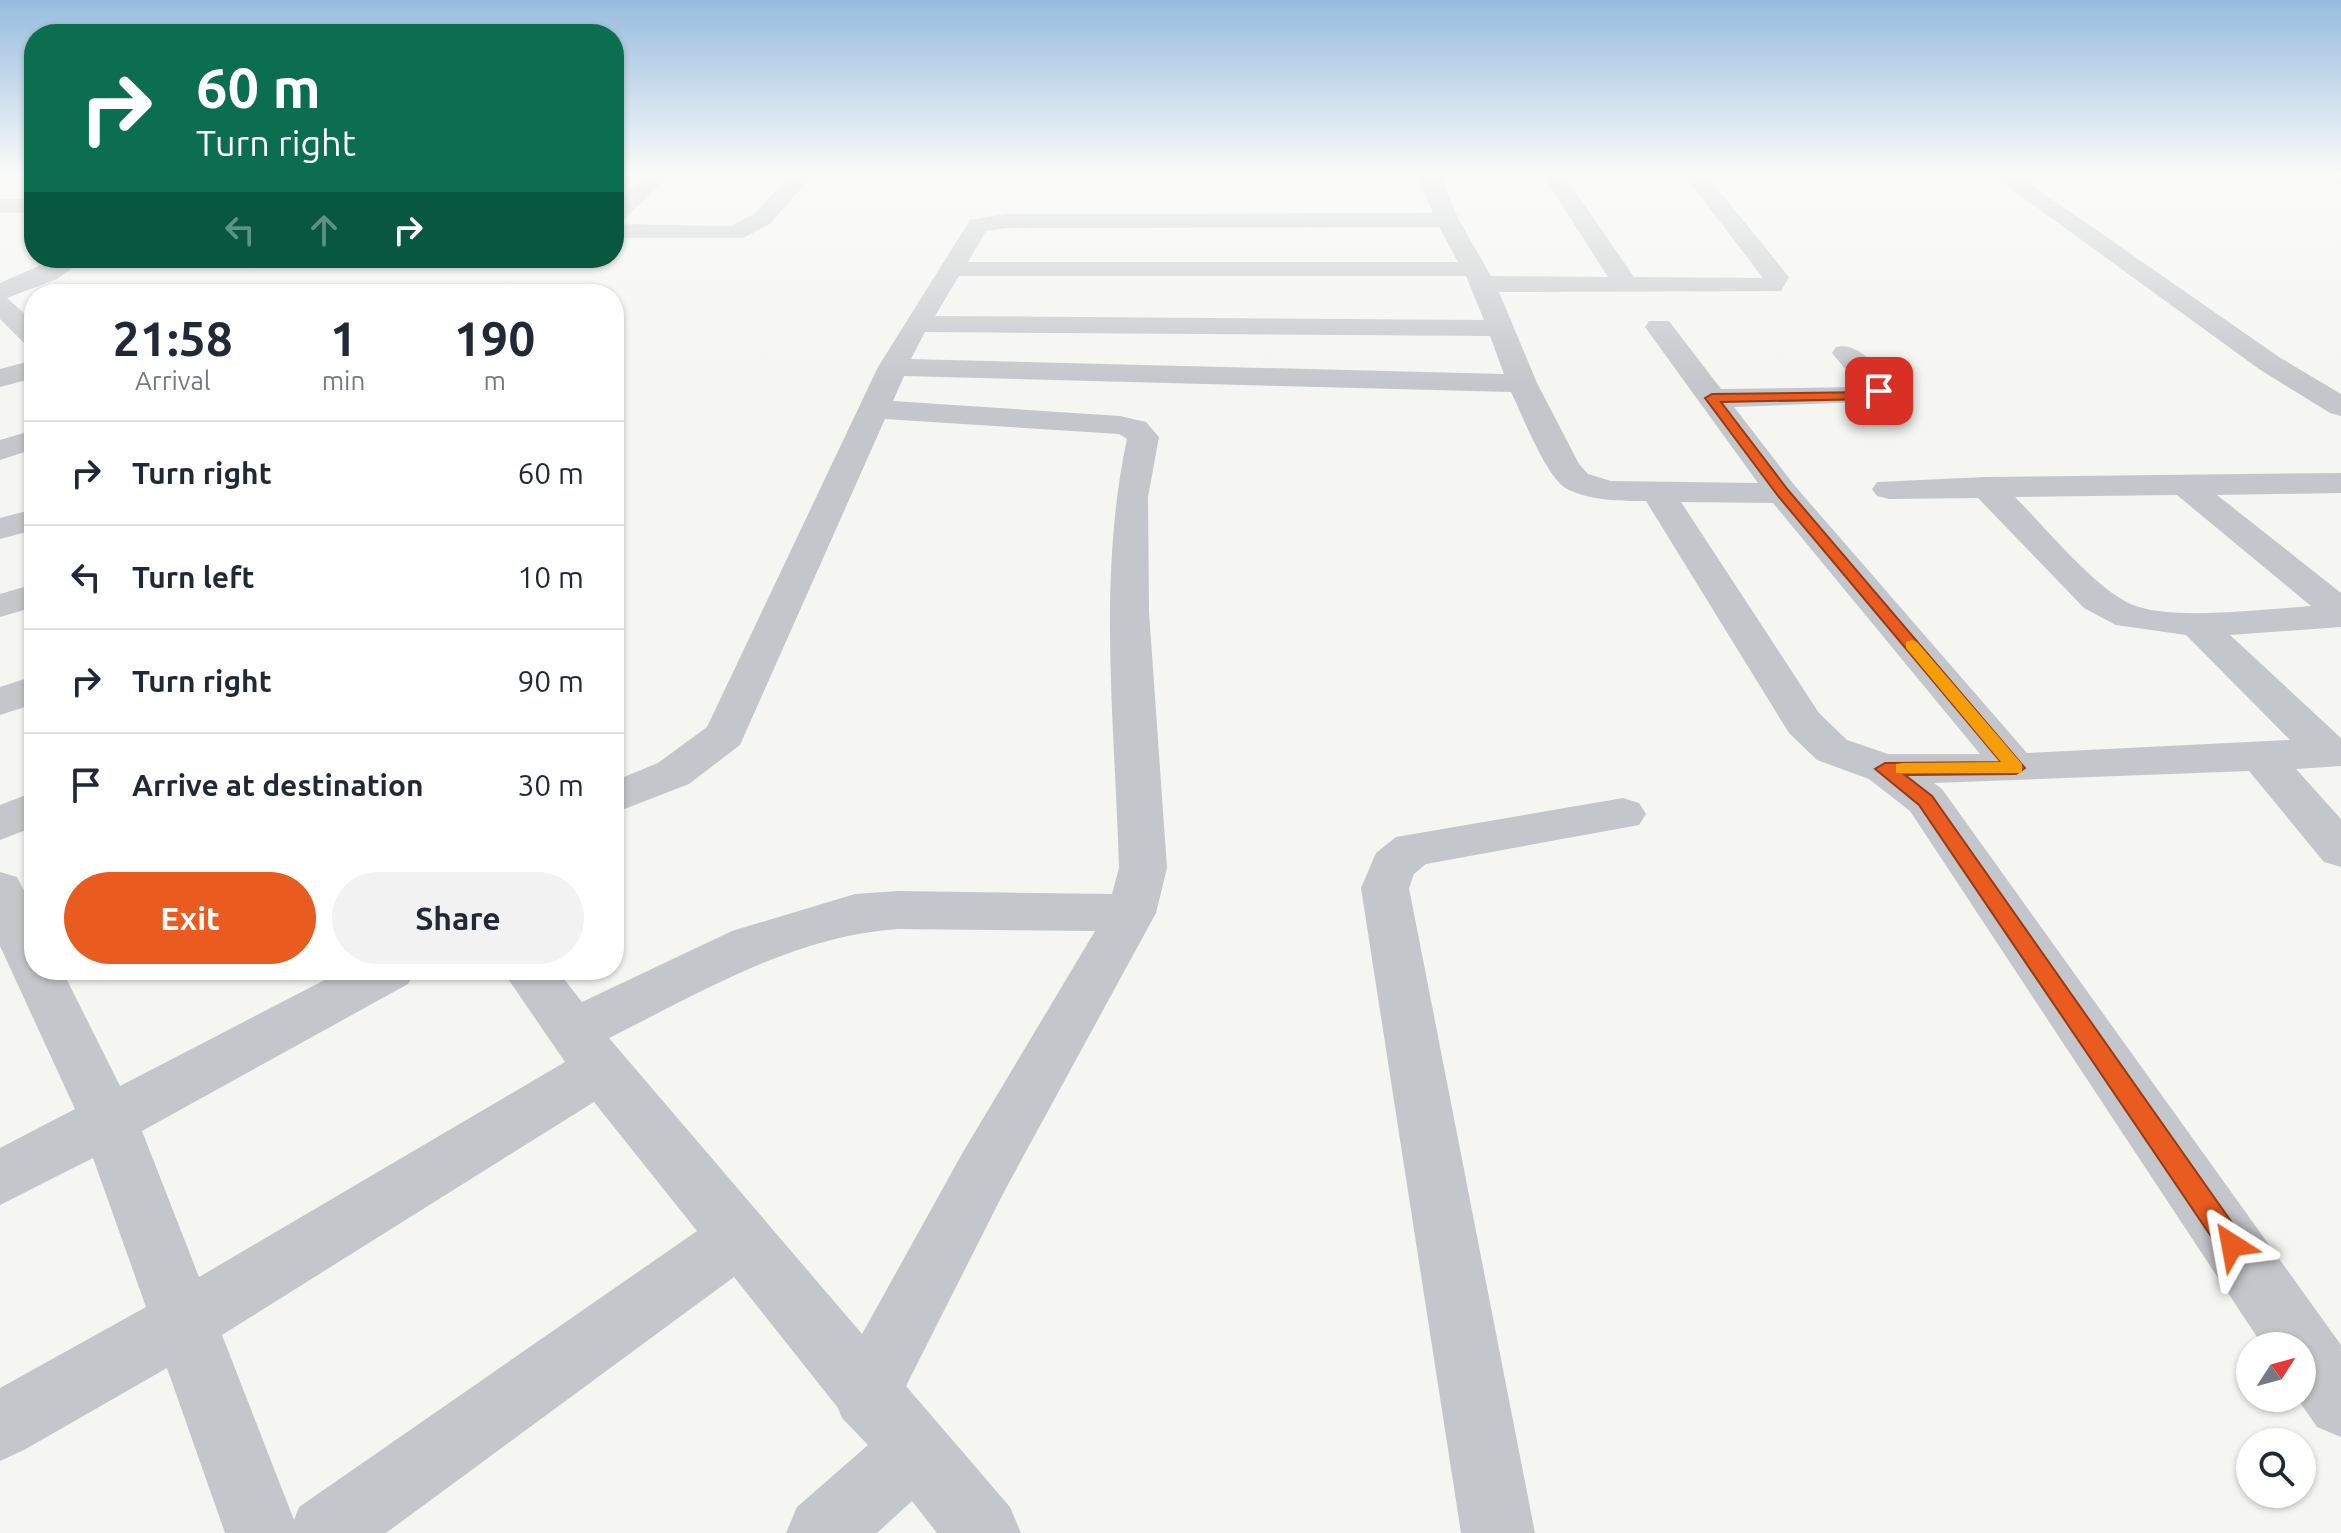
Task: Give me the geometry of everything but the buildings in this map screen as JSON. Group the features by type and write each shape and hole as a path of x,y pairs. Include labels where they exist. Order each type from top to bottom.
{"street":[{"path":"624,794 694,764 725,735 892,367 964,244"},
{"path":"1460,244 1479,276 1522,383 1565,468 1576,481 1609,491 1783,493"},
{"path":"1599,244 1626,285"},
{"path":"949,269 1479,276 1626,285 1759,288 1776,283 1776,277 1750,244"},
{"path":"2100,244 2269,363 2341,407"},
{"path":"0,292 58,268"},
{"path":"0,272 48,274"},
{"path":"0,304 24,327"},
{"path":"916,324 1500,328"},
{"path":"1659,327 1783,493 2016,768"},
{"path":"1712,398 1853,396 1873,395 1879,391 1846,353"},
{"path":"892,367 1522,383"},
{"path":"0,378 24,372"},
{"path":"866,1394 984,1171 1131,913 1143,868 1130,612 1131,497 1143,437 1135,429 1120,425 874,409"},
{"path":"0,450 24,442"},
{"path":"1889,489 2341,483"},
{"path":"2186,486 2341,614"},
{"path":"1986,487 2104,606 2129,617 2195,622 2341,614"},
{"path":"1658,493 1804,723 1832,750 1885,769 1926,800 2292,1332"},
{"path":"0,529 24,522"},
{"path":"0,606 24,598"},
{"path":"2195,622 2334,753"},
{"path":"0,702 24,693"},
{"path":"1885,769 2016,768 2334,753"},
{"path":"2261,757 2341,850"},
{"path":"0,824 24,813"},
{"path":"1498,1533 1385,888 1393,865 1413,849 1623,814"},
{"path":"0,890 24,957"},
{"path":"0,1426 185,1321 588,1049 750,945 855,913 898,910 1131,913"},
{"path":"35,980 109,1121 262,1533"},
{"path":"0,1178 371,980"},
{"path":"536,980 866,1394 984,1533"},
{"path":"325,1533 739,1237"},
{"path":"2316,1366 2341,1403"},
{"path":"823,1533 914,1451"}],"slow traffic":[{"path":"1903,769 2016,768 1912,645"}],"route":[{"path":"1879,391 1873,395 1853,396 1712,398 1783,493 2016,768 1885,769 1926,800 2232,1245"}]}
